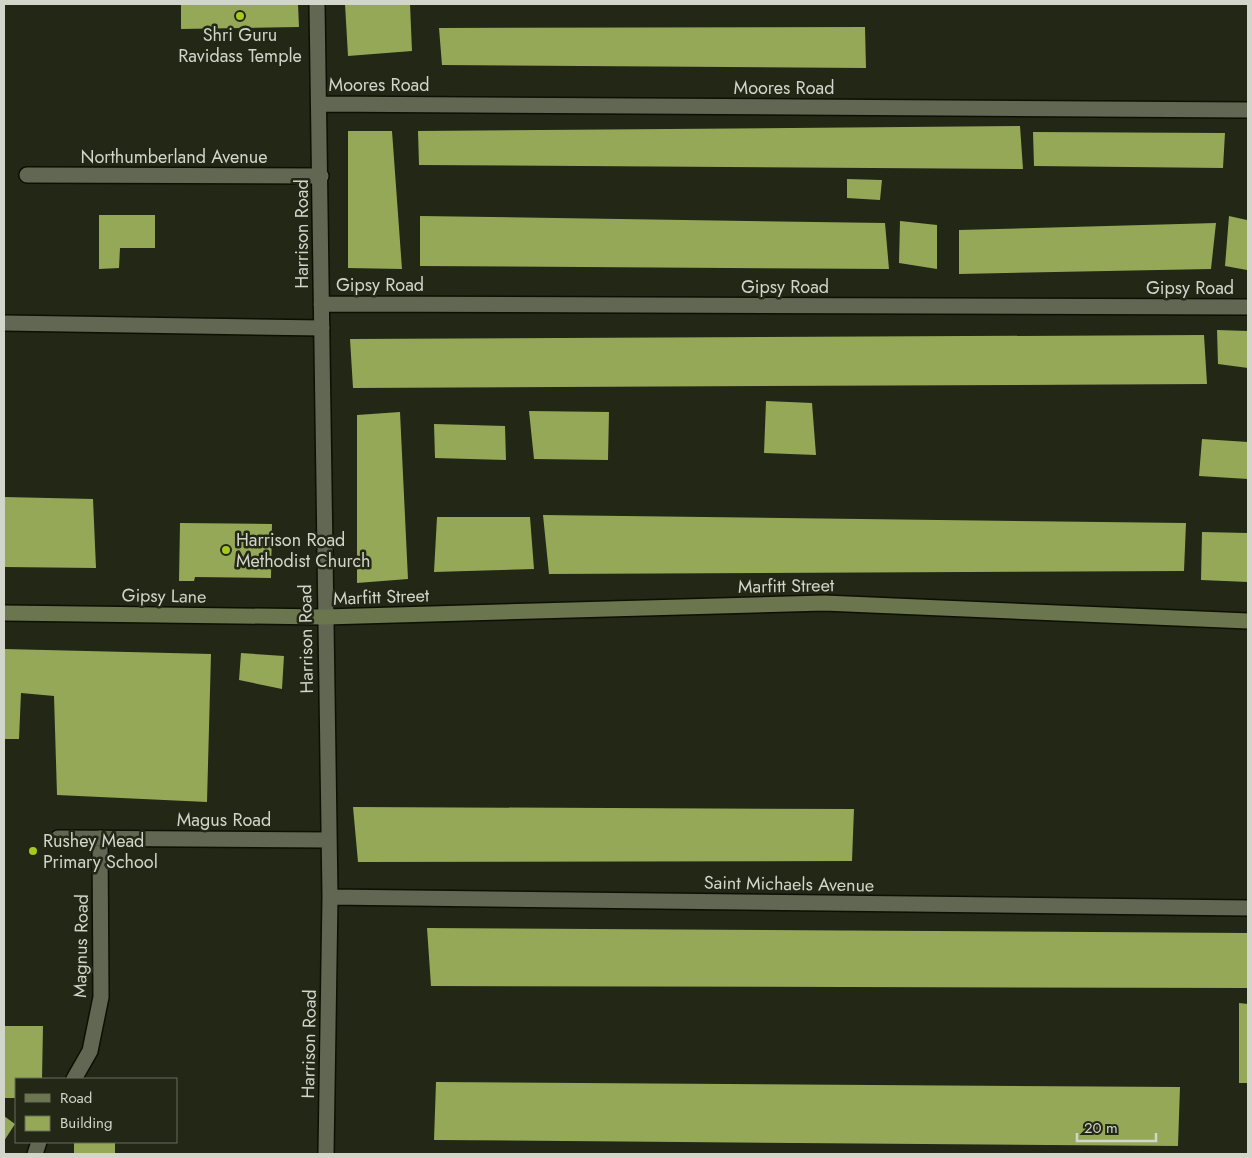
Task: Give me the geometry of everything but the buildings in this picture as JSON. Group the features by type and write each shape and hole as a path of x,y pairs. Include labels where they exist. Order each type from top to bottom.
{"street":[{"name":"Harrison Road","path":"317,4 321,176 324,617 330,896 326,1154"},
{"name":"Moores Road","path":"318,104 1248,110"},
{"name":"Northumberland Avenue","path":"27,175 321,176"},
{"name":"Gipsy Road","path":"321,304 1248,307"},
{"path":"4,323 322,328"},
{"name":"Marfitt Street","path":"324,617 824,604 1248,621"},
{"name":"Gipsy Lane","path":"4,613 324,617"},
{"name":"Magus Road","path":"58,838 329,840"},
{"name":"Magnus Road","path":"75,1078 90,1050 101,997 100,838"},
{"name":"Saint Michaels Avenue","path":"330,896 1248,908"}],"place":[{"name":"Shri Guru Ravidass Temple","path":"240,16"},
{"name":"Harrison Road Methodist Church","path":"226,550"},
{"name":"Rushey Mead Primary School","path":"33,851"}]}
